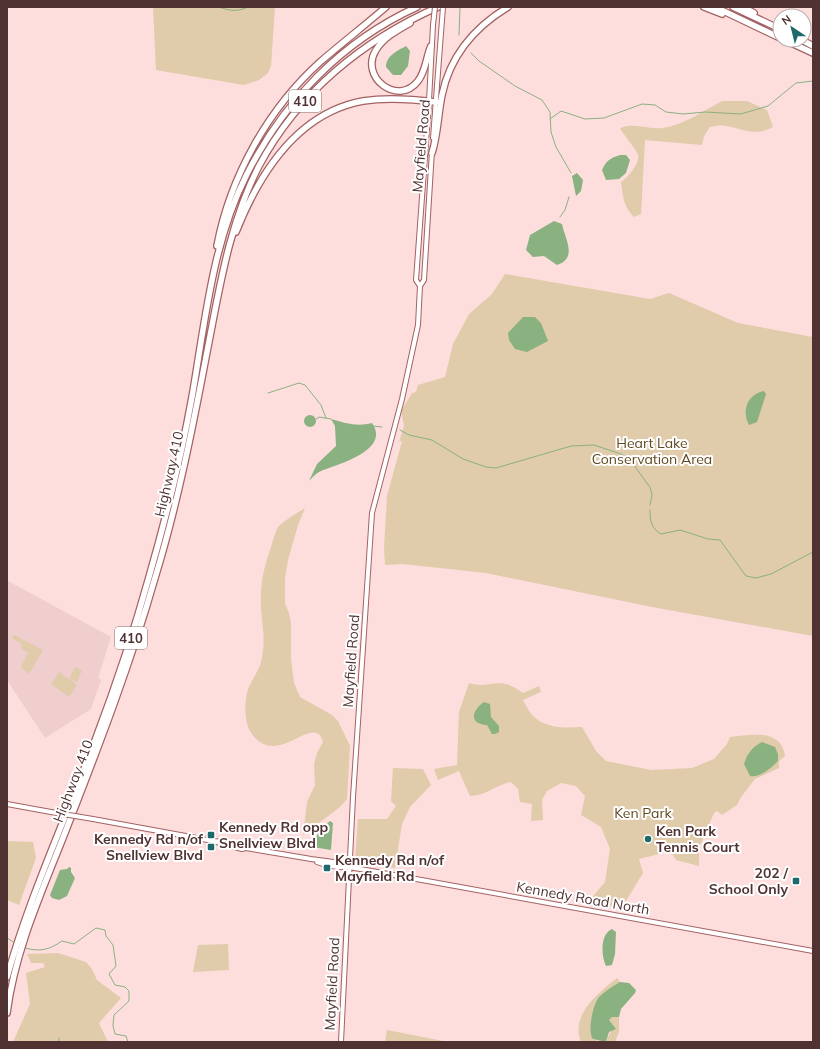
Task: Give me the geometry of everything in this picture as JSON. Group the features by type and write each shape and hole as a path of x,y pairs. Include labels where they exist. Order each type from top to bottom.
{"highway":[{"path":"217,258 216,252 220,229 232,192 260,137 278,111 320,63 386,7"},
{"name":"Highway 410","path":"7,978 28,910 96,739 129,644 149,580 185,432 217,258 226,227 245,178 289,108 315,78 344,52 374,29 417,7"},
{"path":"431,46 422,76 408,89 395,91 384,87 373,74 373,56 380,45 394,33 438,7"},
{"name":"Highway 410","path":"7,1013 18,962 34,912 101,741 156,574 183,469 230,245 242,202 260,166 279,134 308,98 358,51 400,24 438,7"},
{"path":"432,153 442,95 453,63 474,33 490,19 508,7"},
{"path":"704,7 728,16 737,17"},
{"path":"715,7 772,34"},
{"path":"733,7 770,24"},
{"path":"743,7 760,16 770,24"},
{"path":"801,48 813,54"},
{"path":"230,245 252,196 264,176 286,146 306,127 332,112 364,101 388,98 436,102"}],"main road":[{"name":"Mayfield Road","path":"420,286 416,280 429,101 431,46 435,7"},
{"name":"Mayfield Road","path":"341,1042 349,867 372,513 402,399 418,325 420,286 424,280 428,201 444,7"},
{"path":"421,200 428,201"},
{"name":"Kennedy Road North","path":"7,804 213,841 242,849 246,848 311,859 329,866 349,867 813,951"}],"shaded area":[{"path":"406,46 410,51 408,66 401,75 393,75 386,67 386,63 393,54"},
{"path":"620,155 626,155 630,160 626,173 619,179 606,180 602,170 609,160"},
{"path":"577,173 583,180 581,191 576,196 572,176"},
{"path":"554,221 562,224 569,253 563,262 557,265 544,256 533,257 526,250 530,235"},
{"path":"523,317 535,317 541,323 548,341 527,352 515,349 509,340 508,333"},
{"path":"764,391 766,394 757,422 749,425 746,408 750,399 754,395"},
{"path":"312,415 315,416 315,426 308,427 305,426 304,419 305,416"},
{"path":"331,419 356,425 372,423 376,433 375,441 369,448 360,454 350,460 319,472 309,481 317,464 336,446 335,426"},
{"path":"8,581 111,637 98,678 101,680 91,709 45,738 7,680"},
{"path":"484,702 490,704 491,717 499,726 499,732 495,734 492,734 487,725 481,724 475,720 474,713 476,709"},
{"path":"762,742 775,747 778,754 778,761 761,774 750,776 744,764 745,760 748,754"},
{"path":"330,821 333,823 331,850 307,846 310,841 317,836 318,832"},
{"path":"69,867 71,868 71,872 75,878 67,896 59,900 52,898 50,895 60,870 67,869"},
{"path":"612,929 616,932 615,954 612,965 606,966 603,957 603,946 605,935"},
{"path":"620,982 629,983 636,990 635,993 621,1009 619,1017 612,1017 609,1020 616,1029 609,1032 606,1042 593,1039 591,1035 591,1024 597,1001 599,997"}],"green space":[{"path":"153,7 275,7 271,66 268,73 259,80 244,85 156,70"},
{"path":"722,101 747,101 767,110 773,127 755,132 724,126 710,127 704,136 702,145 645,140 641,214 634,217 626,205 621,182 630,174 637,162 638,155 620,128 626,126 637,126 663,128 679,124"},
{"name":"Heart Lake Conservation Area","path":"505,274 650,299 669,293 738,323 813,337 813,636 652,607 486,573 403,564 385,565 384,548 387,496 402,441 399,442 404,426 401,411 412,393 416,392 418,385 445,377 453,344 469,314 492,294"},
{"path":"305,508 298,525 288,560 285,578 285,604 289,613 291,624 291,659 294,683 300,697 332,715 338,721 350,746 347,799 340,807 303,835 307,802 315,785 314,764 317,753 323,742 318,734 311,733 282,744 271,746 260,742 248,727 245,709 247,692 260,666 264,646 261,592 266,563 278,527 287,519"},
{"path":"14,635 43,650 29,674 21,667 28,653 21,648 22,644 12,638"},
{"path":"75,667 82,670 77,682 69,679"},
{"path":"59,672 77,685 69,697 51,684"},
{"name":"Ken Park","path":"469,683 477,685 507,684 523,693 539,686 541,692 523,700 533,716 544,723 556,727 582,727 596,751 606,761 651,770 692,768 714,759 727,744 730,737 747,735 764,735 772,737 778,741 785,756 779,761 779,768 755,779 741,797 737,805 722,815 717,811 714,813 699,848 699,866 676,860 673,855 667,852 639,859 643,873 621,909 589,901 605,882 610,849 601,827 581,815 585,796 576,786 561,783 547,791 542,800 543,820 531,821 532,804 520,802 518,789 511,782 500,785 482,794 470,796 459,771 438,780 434,769 457,765 459,712"},
{"path":"393,768 423,769 431,785 410,807 402,824 395,868 358,861 355,859 358,819 387,819 396,806 391,801"},
{"path":"7,841 33,842 36,858 19,905 7,900"},
{"path":"228,944 229,970 193,972 198,945"},
{"path":"58,953 86,962 92,969 97,980 121,998 99,1023 108,1042 13,1042 30,1004 26,973 45,967 43,963 31,963 27,954"},
{"path":"617,978 620,982 597,1000 593,1039 600,1042 581,1042 579,1023 583,1014 594,998"},
{"path":"612,1017 619,1017 619,1032 615,1042 606,1042 611,1031 609,1020"},
{"path":"387,1030 448,1042 385,1042"}],"waterway":[{"path":"219,7 234,10 241,10 248,7"},
{"path":"459,35 460,8"},
{"path":"471,53 479,61 515,86 542,100 550,112 551,132 556,147 571,173"},
{"path":"550,119 561,111 585,119 604,118 642,104 655,105 666,112 683,114 705,112 741,114 768,106 796,83 813,81"},
{"path":"560,217 565,210 569,197"},
{"path":"268,393 299,383 305,385 321,405 326,418"},
{"path":"316,419 319,417 331,419"},
{"path":"373,426 382,427"},
{"path":"400,430 409,435 432,440 463,459 486,467 496,468 571,446 594,445 621,454 631,461 649,486"},
{"path":"650,487 652,495 650,505"},
{"path":"650,510 652,524 661,534 680,530 708,539 720,540 746,576 756,578 771,574 813,552"},
{"path":"25,948 40,950 53,946 62,941 74,944 96,928 105,930 106,936 113,945 116,966 109,974 115,985 125,987 129,991 129,1001 114,1015 113,1026 115,1034 126,1036 128,1042"},
{"path":"7,938 15,943"}],"place":[{"name":"Kennedy Rd opp Snellview Blvd","path":"211,835"},
{"name":"Ken Park Tennis Court","path":"648,839"},
{"name":"Kennedy Rd n/of Snellview Blvd","path":"211,847"},
{"name":"Kennedy Rd n/of Mayfield Rd","path":"327,868"},
{"name":"202 / School Only","path":"796,881"}]}
